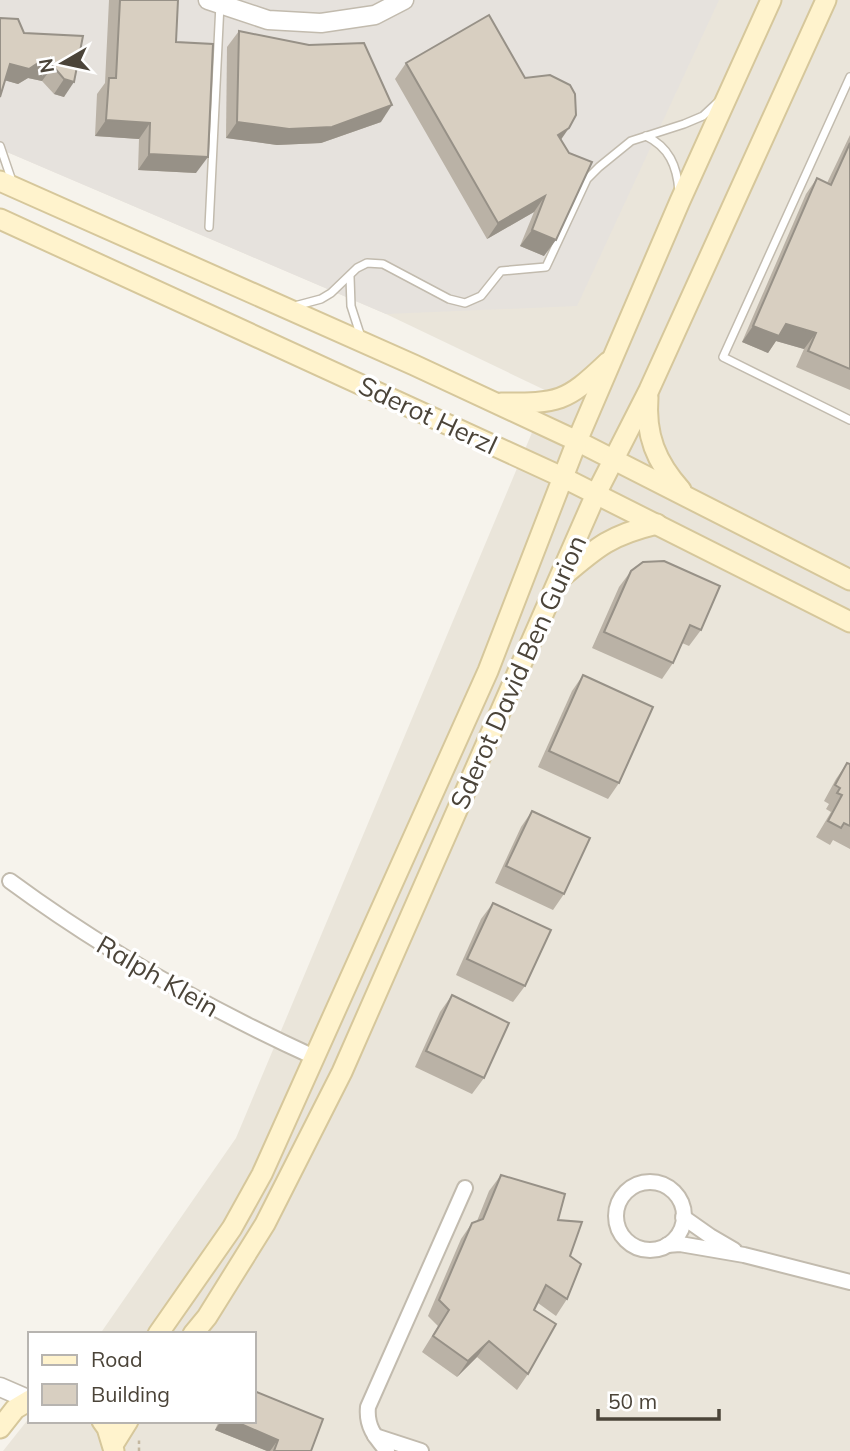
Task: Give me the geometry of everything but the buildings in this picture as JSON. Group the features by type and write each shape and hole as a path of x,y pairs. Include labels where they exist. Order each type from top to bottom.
{"main road":[{"name":"Sderot David Ben Gurion","path":"160,1332 232,1228 262,1174 488,671 577,441 728,91 771,0"},
{"name":"Sderot David Ben Gurion","path":"195,1332 207,1317 265,1224 342,1072 596,494 649,390 826,0"},
{"name":"Sderot Herzl","path":"7,185 577,441 850,580"},
{"name":"Sderot Herzl","path":"0,219 562,477 850,622"},
{"path":"494,403 536,403 567,397 585,384 616,354"},
{"path":"649,390 649,427 659,463 684,494"},
{"path":"558,581 599,546 627,531 657,524"},
{"path":"0,1428 15,1409 28,1401"},
{"path":"103,1423 113,1448"},
{"path":"113,1448 127,1423"}],"street":[{"path":"214,2 268,20 321,23 375,15 404,0"},
{"name":"Ralph Klein","path":"10,881 57,916 138,966 242,1024 314,1057"},
{"path":"667,1245 679,1233 683,1217 680,1201 660,1184 642,1183 628,1190 622,1197 616,1215 622,1235 640,1248 652,1250 680,1244 744,1255 850,1282"},
{"path":"387,1451 366,1419 368,1407 465,1188"},
{"path":"683,1217 710,1237 744,1255"},
{"path":"0,1387 28,1399"},
{"path":"375,1436 421,1451"}],"lane":[{"path":"209,227 214,2"},
{"path":"850,77 723,357 850,420"},
{"path":"283,309 321,299 339,287 362,265 377,262 449,299 465,303 481,296 501,271 546,267 587,179 631,141 703,116 728,91"},
{"path":"645,135 667,150 675,166 680,201"},
{"path":"0,146 7,185"},
{"path":"350,276 351,306 364,344"}],"shaded area":[{"path":"0,0 850,0 850,1451 3,1451 28,1420 28,1423 256,1423 256,1332 101,1332 236,1138 549,392 386,314 0,149"},
{"path":"0,0 719,0 577,306 386,314 0,149"}]}
